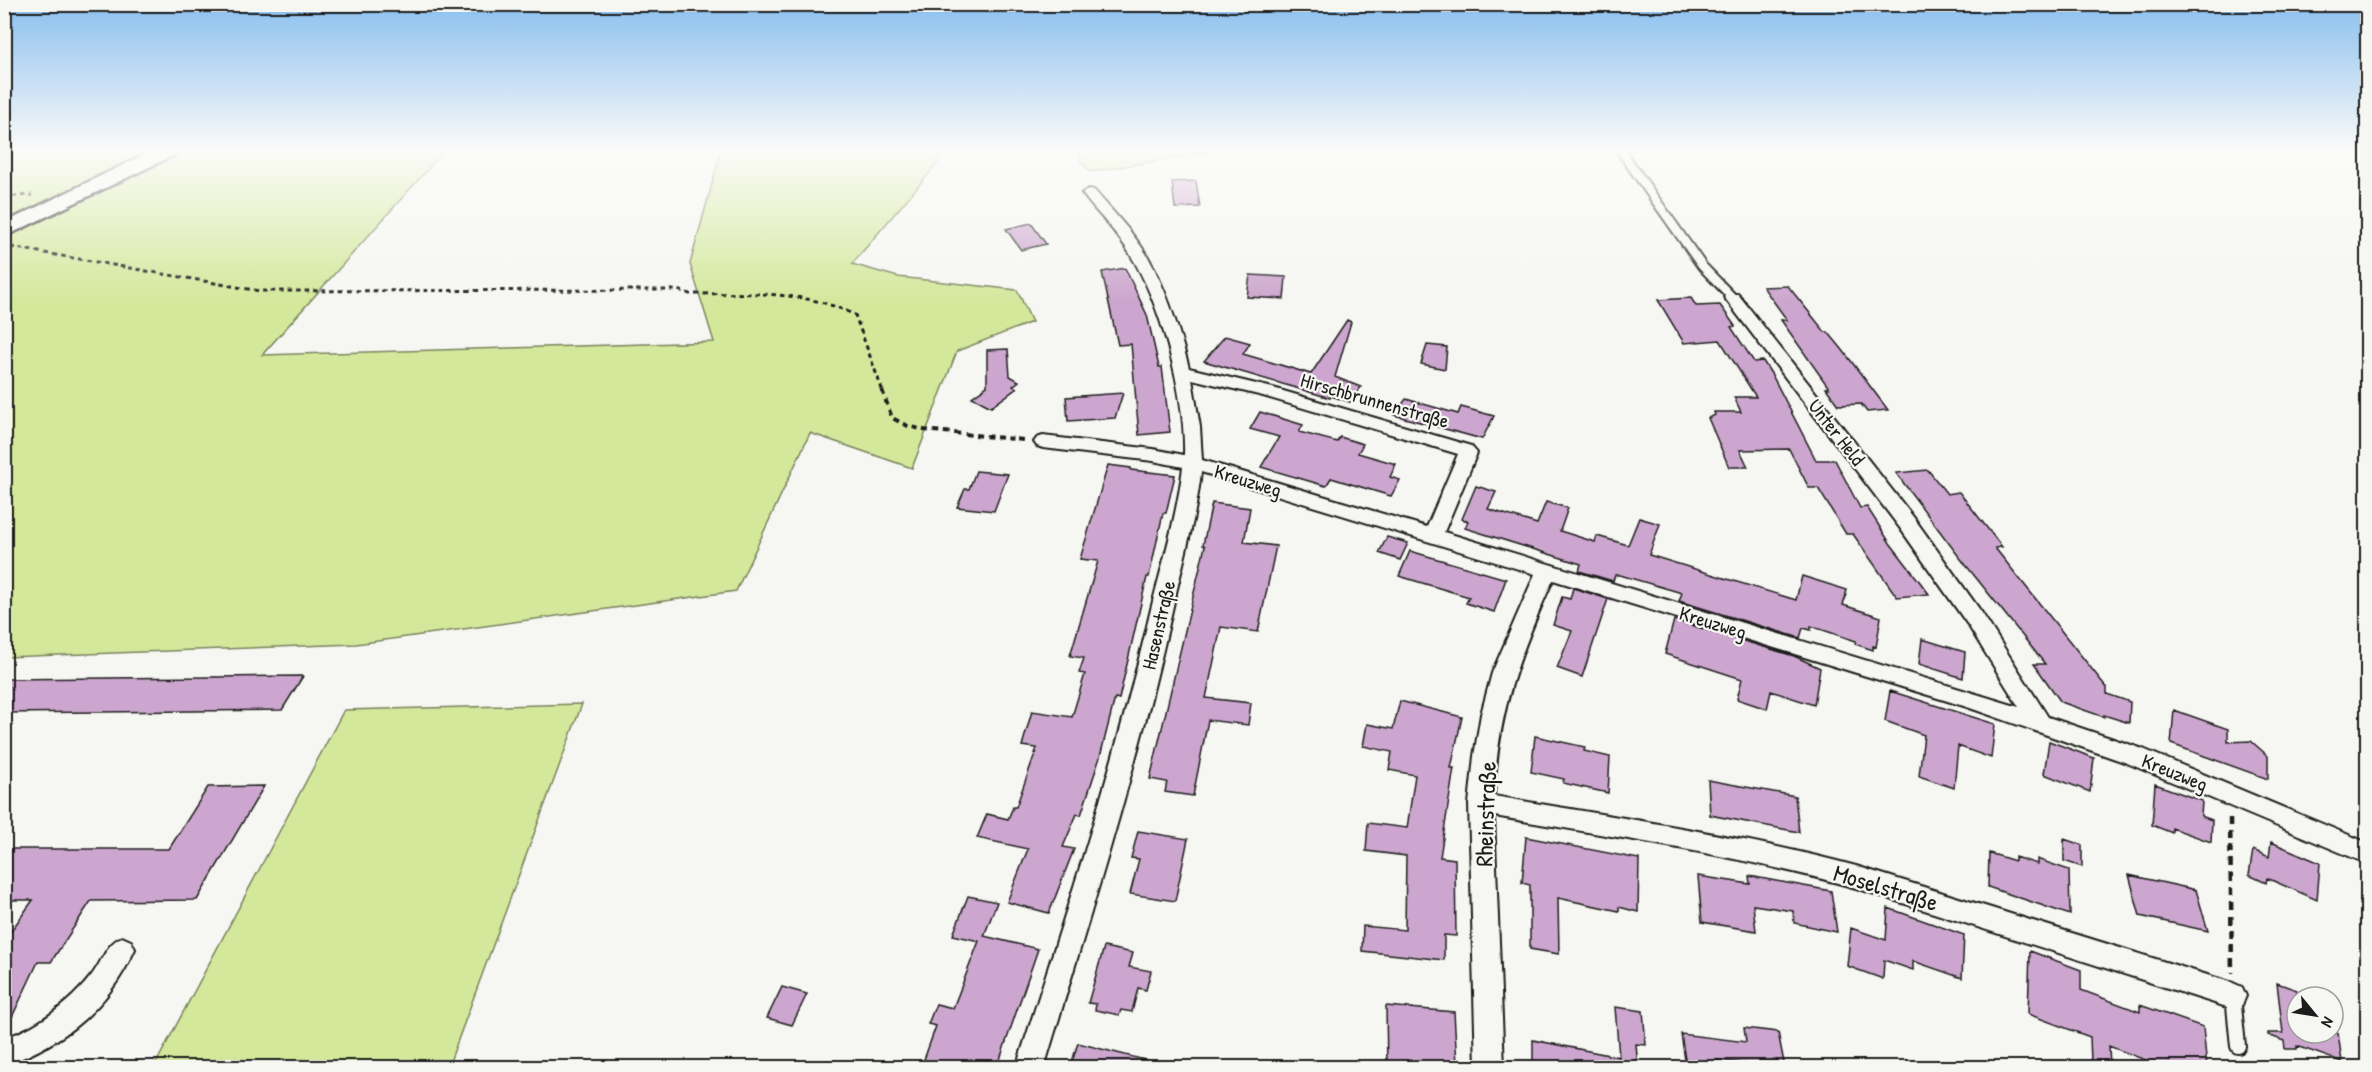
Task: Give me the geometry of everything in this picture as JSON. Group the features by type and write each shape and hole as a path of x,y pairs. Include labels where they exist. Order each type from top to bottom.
{"main road":[{"path":"4,231 65,201"}],"street":[{"name":"Hasenstraße","path":"1030,1068 1141,696 1163,607 1192,463 1191,436 1181,371 1167,322 1145,267 1130,243 1096,201"},
{"name":"Unter Held","path":"1732,297 1907,523 1975,619 2040,722"},
{"name":"Hirschbrunnenstraße","path":"1181,371 1245,386 1466,450 1468,453 1433,536"},
{"name":"Kreuzweg","path":"1043,442 1153,455 1192,463 1971,699 2134,756 2229,794 2367,854"},
{"name":"Rheinstraße","path":"1490,1068 1481,804 1493,711 1500,683 1520,630 1546,572"},
{"name":"Moselstraße","path":"1481,804 1801,862 1888,886 2233,996"},
{"path":"4,1052 47,1031 71,1013 98,988 122,949"}],"lane":[{"name":"Unter Held","path":"1656,201 1702,266 1732,297"},
{"path":"2233,996 2238,1046"}],"path":[{"path":"5,246 260,291 678,290 690,294 791,296 826,302 855,315 892,418 908,426 924,430 1043,442"},
{"path":"2229,794 2233,996"}],"green space":[{"path":"4,201 399,201 262,355 714,342 690,264 707,201 906,201 852,264 898,277 1017,290 1032,322 957,351 912,468 810,433 736,591 356,644 5,657"},
{"path":"582,704 448,1067 154,1067 344,710"}],"building":[{"path":"1174,201 1199,201 1200,207 1175,208"},
{"path":"1031,223 1046,244 1021,250 1006,229"},
{"path":"1125,268 1147,315 1159,367 1162,367 1170,432 1139,435 1131,344 1118,345 1102,272"},
{"path":"1250,275 1286,277 1284,299 1247,297"},
{"path":"1788,286 1825,332 1828,332 1842,349 1888,410 1867,412 1861,404 1838,405 1826,388 1829,388 1781,320 1787,320 1763,287"},
{"path":"1691,298 1696,306 1720,305 1735,326 1731,327 1754,362 1763,361 1772,375 1816,460 1835,460 1860,508 1867,507 1890,543 1929,594 1897,597 1853,534 1846,534 1818,488 1809,488 1789,449 1740,450 1748,467 1729,467 1708,418 1715,415 1714,412 1741,412 1734,397 1756,397 1720,340 1684,343 1658,300"},
{"path":"1347,320 1351,322 1335,377 1361,387 1350,402 1204,361 1225,336 1250,343 1243,354 1311,374"},
{"path":"1427,345 1447,347 1445,369 1421,364"},
{"path":"1008,349 1010,376 1019,381 1013,386 1017,388 991,407 972,397 987,386 987,350"},
{"path":"1123,393 1115,418 1068,421 1066,397"},
{"path":"1406,399 1458,414 1461,407 1494,416 1482,439 1394,415"},
{"path":"1260,412 1303,425 1299,432 1337,442 1340,437 1363,444 1358,453 1396,464 1390,477 1400,480 1391,496 1331,478 1326,486 1261,467 1279,437 1250,429"},
{"path":"1108,465 1175,475 1166,513 1163,513 1149,577 1147,577 1119,699 1115,698 1100,757 1081,815 1077,814 1063,847 1074,849 1049,913 1007,902 1028,849 977,838 987,814 1008,819 1013,807 1016,807 1037,748 1022,746 1032,711 1072,717 1085,674 1079,673 1084,658 1070,656 1098,561 1080,559"},
{"path":"1928,470 1947,494 1959,492 2002,547 1995,548 2107,688 2107,694 2130,702 2129,723 2061,702 2034,664 2045,664 1896,473"},
{"path":"976,471 1008,474 994,511 957,507 965,489 969,489"},
{"path":"1476,486 1496,492 1488,509 1537,524 1546,502 1568,508 1560,531 1595,542 1597,536 1628,545 1639,518 1660,524 1649,555 1796,600 1802,576 1847,590 1843,605 1881,617 1876,647 1873,646 1873,650 1855,644 1856,641 1811,626 1811,630 1803,628 1800,638 1679,601 1682,593 1620,575 1615,575 1613,581 1579,571 1581,564 1465,528 1468,521 1462,519"},
{"path":"1212,503 1250,508 1244,542 1276,546 1258,632 1221,627 1206,698 1251,703 1248,725 1208,720 1193,796 1165,792 1167,782 1150,779 1205,546 1203,545"},
{"path":"1387,537 1408,543 1400,560 1379,553"},
{"path":"1410,551 1506,579 1494,612 1466,603 1469,597 1399,576"},
{"path":"1573,588 1608,599 1582,677 1557,668 1572,631 1553,625 1562,597 1570,599"},
{"path":"1674,620 1794,656 1820,668 1814,705 1771,691 1767,709 1737,699 1742,679 1665,654"},
{"path":"1922,639 1965,652 1963,678 1919,664"},
{"path":"303,676 282,710 4,713 4,679"},
{"path":"1890,691 1995,724 1991,758 1958,746 1954,788 1919,776 1924,735 1885,721"},
{"path":"1400,701 1462,717 1451,768 1454,768 1440,857 1455,859 1456,936 1444,935 1444,960 1362,951 1363,926 1405,930 1406,856 1366,851 1368,823 1407,828 1415,775 1389,770 1392,752 1363,746 1367,724 1393,729"},
{"path":"2174,710 2228,729 2228,742 2251,741 2268,756 2268,779 2171,744"},
{"path":"1535,736 1585,747 1584,751 1610,757 1608,793 1563,783 1564,779 1531,772"},
{"path":"2049,741 2094,758 2090,792 2044,774"},
{"path":"1708,780 1795,796 1799,832 1710,815"},
{"path":"2155,784 2202,801 2201,816 2212,820 2211,842 2172,828 2172,833 2152,825"},
{"path":"264,786 197,900 91,901 51,962 38,962 4,1034 4,941 33,900 4,900 4,849 169,849 208,787"},
{"path":"1138,831 1188,839 1175,901 1130,894 1139,859 1131,858"},
{"path":"1526,837 1639,859 1638,912 1619,907 1619,911 1558,898 1559,954 1530,949 1530,885 1522,883"},
{"path":"2064,839 2082,845 2082,867 2064,861"},
{"path":"2271,842 2320,863 2317,900 2267,878 2266,883 2249,875 2253,850 2269,857"},
{"path":"1989,853 2015,861 2015,857 2037,864 2037,859 2069,870 2070,915 1988,887"},
{"path":"2129,875 2196,890 2208,931 2140,916"},
{"path":"1698,876 1750,884 1749,876 1831,891 1837,932 1794,923 1793,911 1753,905 1756,931 1702,922"},
{"path":"968,896 997,902 984,936 1038,949 997,1068 921,1068 936,1026 928,1024 936,1004 953,1008 979,941 953,935"},
{"path":"1888,908 1964,935 1962,978 1913,961 1913,970 1884,960 1883,979 1847,966 1851,928 1886,940"},
{"path":"1104,947 1133,953 1129,967 1151,971 1146,990 1138,988 1132,1012 1121,1010 1119,1015 1095,1010 1096,1004 1088,1003"},
{"path":"2030,951 2081,970 2081,990 2140,1012 2140,1005 2203,1027 2207,1068 2166,1068 2109,1046 2110,1068 2091,1062 2090,1037 2028,1014"},
{"path":"2277,983 2285,986 2285,1045 2340,1045 2342,1062 2297,1046 2297,1049 2285,1049 2284,1041 2268,1035 2268,1033 2283,1033"},
{"path":"782,987 807,994 792,1025 767,1018"},
{"path":"1386,1006 1454,1012 1457,1065 1438,1064 1439,1068 1387,1068"},
{"path":"1615,1007 1643,1011 1646,1045 1636,1044 1638,1068 1533,1068 1533,1040 1619,1057"},
{"path":"1744,1028 1778,1032 1785,1068 1717,1060 1719,1068 1686,1066 1681,1034 1746,1042"},
{"path":"1078,1043 1149,1061 1149,1068 1070,1068"}]}
